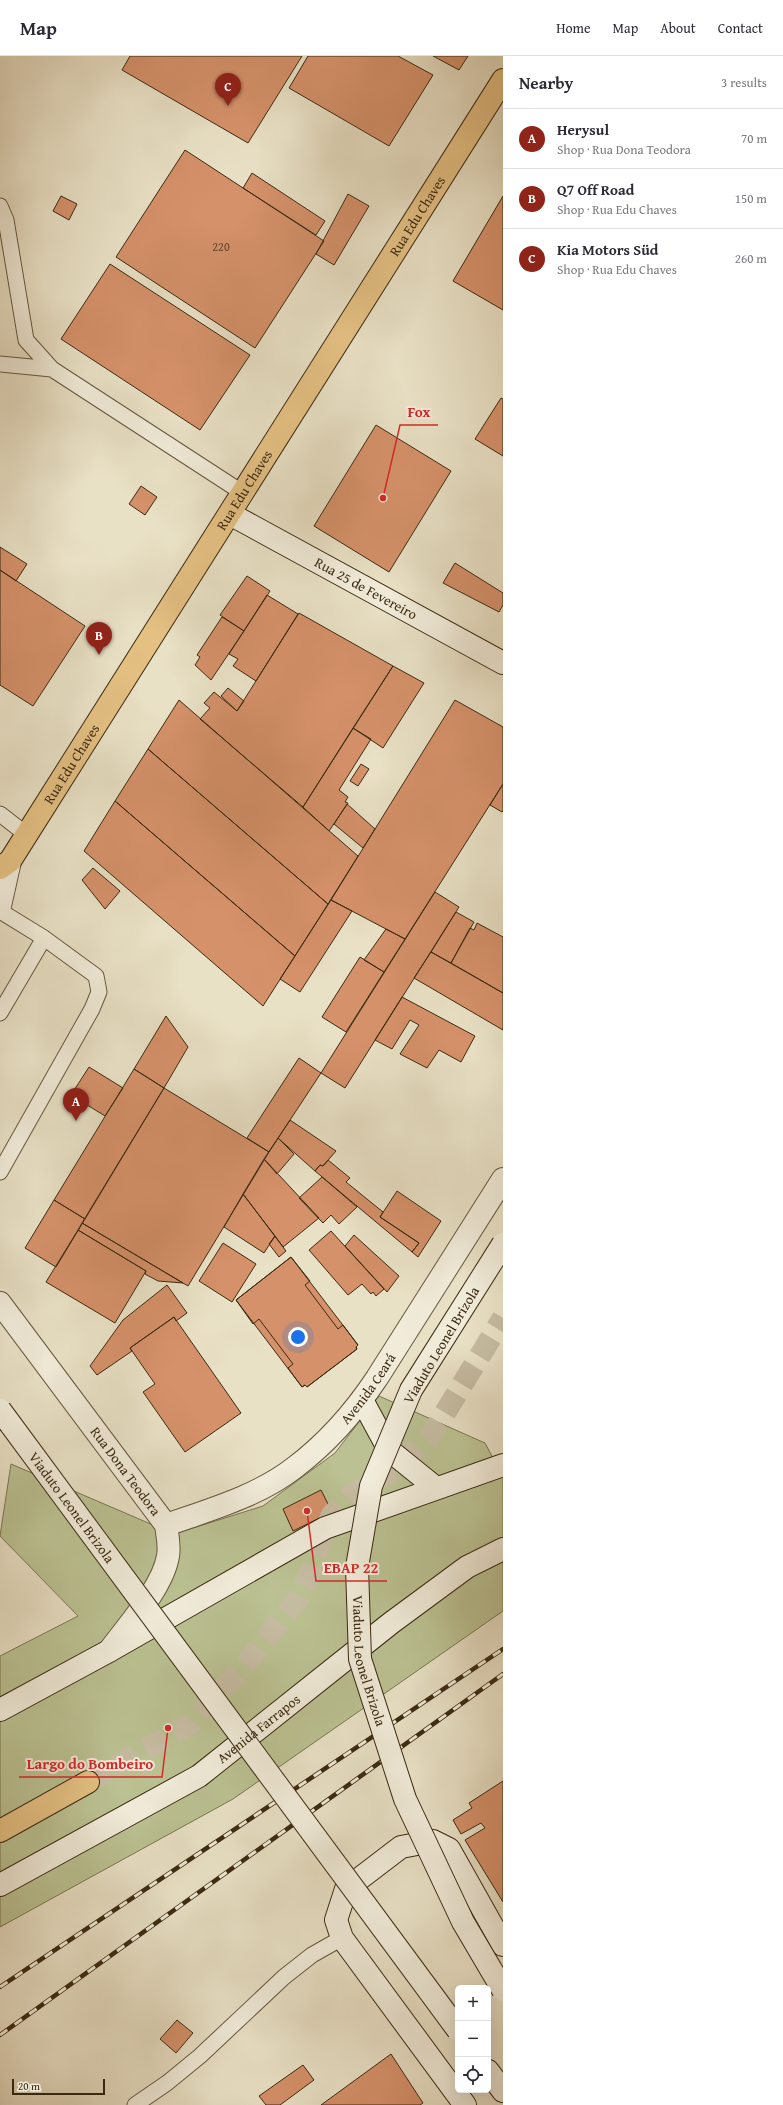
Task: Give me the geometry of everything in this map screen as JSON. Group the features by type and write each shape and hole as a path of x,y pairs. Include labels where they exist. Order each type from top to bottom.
{"main road":[{"name":"Rua Edu Chaves","path":"0,906 3,872 503,80"},
{"name":"Rua 25 de Fevereiro","path":"230,514 503,663"},
{"name":"Avenida Ceará","path":"166,1525 210,1510 258,1489 294,1468 322,1443 362,1400 503,1179"},
{"name":"Viaduto Leonel Brizola","path":"503,1244 411,1390 372,1486 357,1567 360,1659 405,1799 463,1922 503,1990"},
{"name":"Rua Dona Teodora","path":"0,1303 166,1525 169,1554 164,1572 140,1610 109,1650"},
{"path":"362,1400 389,1450 436,1488"},
{"name":"Viaduto Leonel Brizola","path":"0,1410 455,2026"},
{"path":"0,1710 325,1528 503,1465"},
{"name":"Avenida Farrapos","path":"0,1885 199,1776 391,1623 467,1567 503,1549"},
{"path":"0,1831 88,1782"},
{"path":"465,2105 342,1938 336,1920 346,1889 401,1847 433,1841 449,1849 503,1945"},
{"path":"491,2075 503,2091"}],"lane":[{"path":"0,206 6,220 26,340 52,369 243,493"},
{"path":"0,364 52,369"},
{"path":"0,814 27,835"},
{"path":"0,911 44,938 96,976 99,992 92,1009 0,1172"},
{"path":"0,1013 44,938"},
{"path":"135,2105 167,2083 200,2056 284,1977 312,1955 342,1938"}],"green space":[{"path":"379,1396 485,1443 503,1477 503,1611 233,1799 0,1927 0,1656 78,1616 0,1536 11,1464 174,1534 263,1506 335,1453"}],"building":[{"path":"130,56 302,56 248,143 122,70"},
{"path":"308,56 398,56 433,75 389,146 289,88"},
{"path":"433,56 468,56 459,70"},
{"path":"185,150 324,241 255,348 116,257"},
{"path":"252,173 325,221 316,235 243,188"},
{"path":"348,194 369,206 334,265 316,254"},
{"path":"61,196 77,204 69,220 53,211"},
{"path":"503,196 503,310 453,281"},
{"path":"110,264 250,355 200,430 61,339"},
{"path":"501,398 503,399 503,456 475,439"},
{"path":"376,425 451,471 389,572 314,526"},
{"path":"141,486 157,497 145,515 129,504"},
{"path":"0,547 27,564 16,581 0,570"},
{"path":"455,563 503,593 503,605 499,612 443,583"},
{"path":"0,570 85,626 33,706 0,685"},
{"path":"247,576 270,591 244,631 220,615"},
{"path":"267,595 298,614 256,681 233,666 238,659 229,654"},
{"path":"299,613 393,666 303,807 200,719 210,708 204,703 214,692 237,711"},
{"path":"222,617 244,631 211,680 195,665 200,657 197,655"},
{"path":"393,666 424,683 383,748 353,728"},
{"path":"228,688 244,701 237,711 221,696"},
{"path":"179,700 358,856 328,904 148,749"},
{"path":"455,700 503,727 503,784 405,939 331,900"},
{"path":"353,728 371,739 339,790 348,797 345,802 348,803 329,831 303,807"},
{"path":"148,749 328,904 295,956 115,801"},
{"path":"361,764 369,769 358,786 350,781"},
{"path":"503,784 503,811 502,812 490,805"},
{"path":"115,801 295,956 263,1006 84,851"},
{"path":"347,804 375,829 363,848 334,824"},
{"path":"93,868 120,891 105,909 82,880"},
{"path":"435,892 459,907 345,1088 321,1073"},
{"path":"331,900 352,911 300,992 280,979"},
{"path":"456,912 474,922 451,963 431,952"},
{"path":"477,923 503,937 503,993 451,963 470,928 474,930"},
{"path":"386,929 405,939 384,972 364,960"},
{"path":"431,952 503,993 503,1030 414,978"},
{"path":"360,957 384,972 346,1032 322,1017"},
{"path":"402,997 475,1036 461,1062 439,1050 427,1068 400,1054 419,1025 410,1020 392,1049 375,1040"},
{"path":"166,1016 188,1047 164,1088 134,1069"},
{"path":"299,1058 321,1073 269,1152 247,1138"},
{"path":"89,1067 123,1088 105,1116 71,1095"},
{"path":"134,1069 164,1088 85,1219 54,1200"},
{"path":"164,1088 269,1152 188,1286 82,1223"},
{"path":"290,1120 336,1151 323,1166 320,1165 315,1171 278,1138"},
{"path":"278,1138 294,1154 277,1174 264,1159"},
{"path":"264,1159 319,1218 283,1247 243,1194"},
{"path":"328,1160 350,1178 346,1182 383,1212 380,1217 419,1243 412,1252 315,1171 320,1165 323,1166"},
{"path":"322,1177 357,1207 339,1224 331,1215 323,1223 299,1198"},
{"path":"397,1191 441,1221 418,1257 412,1252 419,1243 380,1217"},
{"path":"243,1194 275,1236 264,1253 224,1227"},
{"path":"54,1200 85,1219 56,1267 25,1248"},
{"path":"82,1223 183,1283 158,1281 145,1274 146,1271 78,1230"},
{"path":"78,1230 146,1271 115,1323 46,1282"},
{"path":"331,1231 384,1289 376,1296 373,1292 371,1294 362,1284 348,1295 309,1250"},
{"path":"354,1235 399,1276 387,1292 345,1246"},
{"path":"275,1236 286,1251 279,1257 269,1244"},
{"path":"223,1243 256,1264 232,1302 199,1281"},
{"path":"291,1257 358,1345 356,1347 357,1349 307,1387 305,1385 302,1387 236,1300"},
{"path":"291,1257 310,1281 305,1285 338,1329 343,1325 358,1345 356,1347 357,1349 307,1387 305,1385 302,1387 288,1368 293,1364 259,1319 253,1324 236,1300"},
{"path":"167,1285 187,1313 176,1321 174,1317 130,1348 132,1351 97,1375 90,1366 123,1320"},
{"path":"174,1317 241,1413 185,1452 143,1392 155,1384 130,1348"},
{"path":"321,1490 332,1512 293,1531 283,1509"},
{"path":"503,1781 503,1902 465,1840 485,1828 481,1823 461,1834 453,1820 472,1808 469,1803"},
{"path":"177,2020 193,2033 176,2053 160,2039"},
{"path":"391,2054 423,2103 420,2105 321,2105"},
{"path":"303,2065 314,2080 280,2105 266,2105 259,2096"}],"tunnel":[{"path":"88,1782 190,1724 242,1668 298,1599 312,1569 320,1542 332,1515 352,1495 399,1467 432,1434 503,1318"}],"railway":[{"path":"0,1987 503,1649"},
{"path":"0,2035 503,1674"}],"place":[{"name":"Kia Motors Süd","path":"228,106"},
{"name":"Fox","path":"383,498"},
{"name":"Q7 Off Road","path":"99,655"},
{"name":"Herysul","path":"76,1121"},
{"name":"EBAP 22","path":"307,1511"},
{"name":"Largo do Bombeiro","path":"168,1728"}]}
